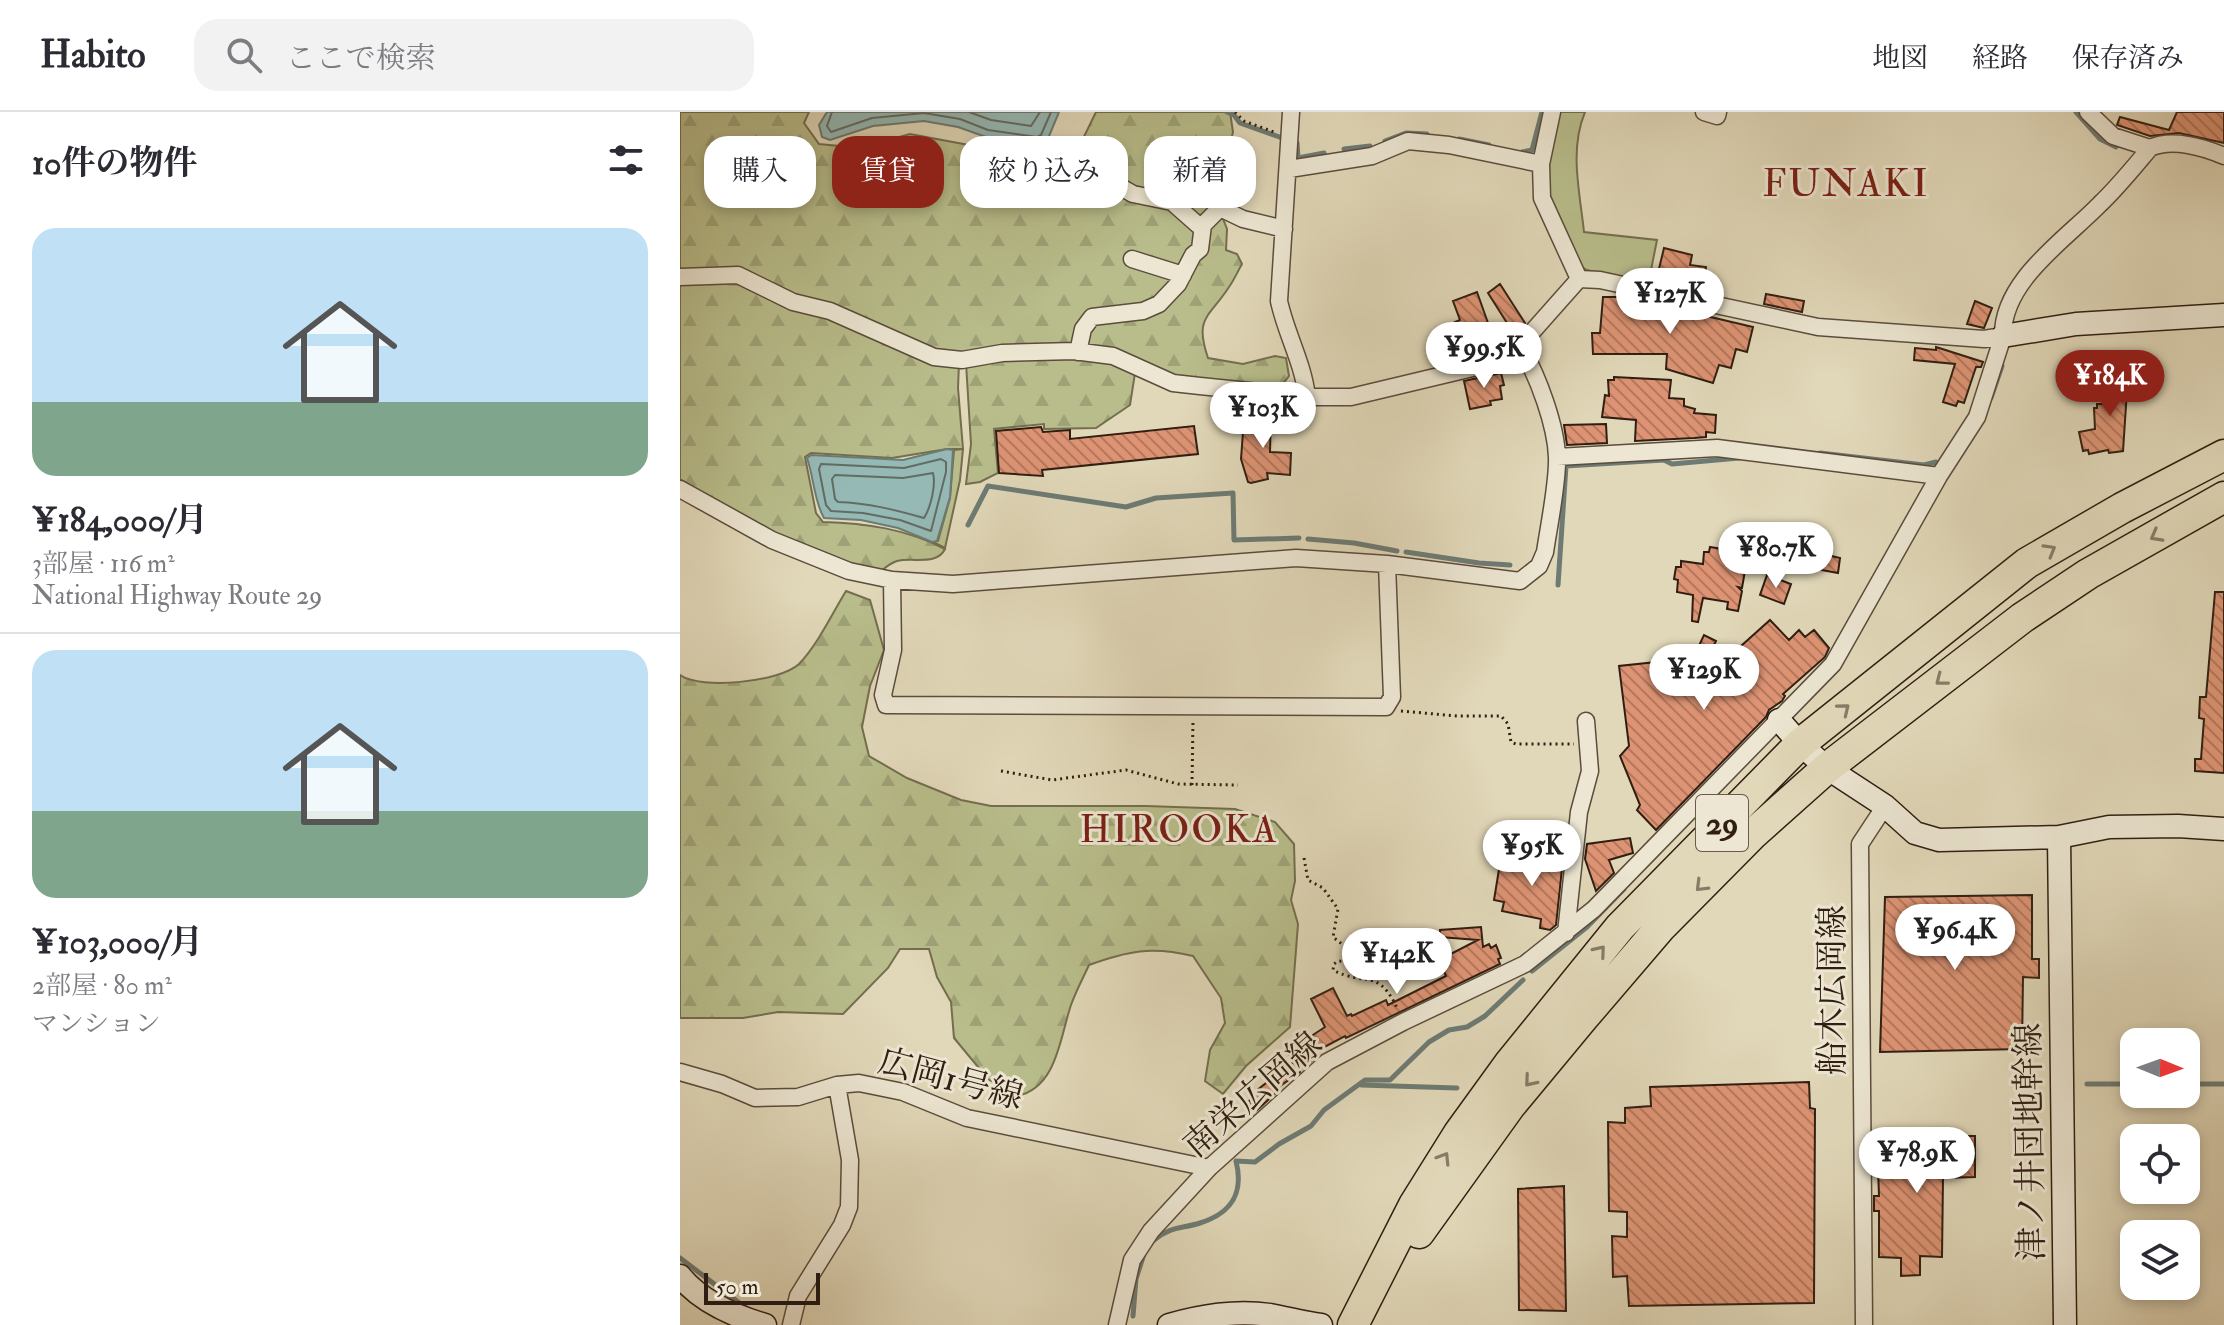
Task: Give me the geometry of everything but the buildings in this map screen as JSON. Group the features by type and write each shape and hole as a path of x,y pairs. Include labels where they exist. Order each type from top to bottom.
{"highway":[{"name":"29","path":"1354,1325 1414,1205 1459,1133 1509,1064 1620,927 1800,744 2027,563 2122,508 2224,455"},
{"name":"29","path":"1354,1325 1510,1106 1660,928 1753,834 1827,768 2022,618 2088,574 2224,497"}],"street":[{"path":"1291,112 1292,137 1279,301 1303,367 1307,397"},
{"path":"1552,112 1541,164 1542,198 1579,279"},
{"path":"1704,112 1717,116 1718,112"},
{"path":"2088,112 2113,136 2150,148 2159,144 2201,147 2224,156"},
{"path":"1289,169 1372,156 1408,141 1449,145 1541,164"},
{"name":"南栄広岡線","path":"1117,1325 1132,1260 1151,1231 1209,1168 1327,1062 1525,964 1566,933 1833,664 1939,476 1977,417 2003,336 2003,324 2011,299 2042,257 2101,204 2150,148"},
{"path":"1128,191 1172,202 1192,221 1203,225"},
{"path":"1078,352 1083,329 1092,317 1151,307 1166,298 1200,249 1203,225 1220,208 1243,219 1284,229"},
{"path":"1132,259 1183,275"},
{"path":"680,277 738,275 793,302 830,311 934,357 962,360 1002,353 1078,352 1113,356 1173,383 1307,397 1351,397 1506,360 1522,349 1532,332 1579,279"},
{"path":"1579,279 1600,280 1818,327 1973,339 2076,324 2224,315"},
{"path":"680,489 772,540 849,571 892,580 953,584 1296,558 1387,564 1520,581 1539,566 1545,552 1557,457 1544,397 1522,349"},
{"path":"1557,457 1717,448 1939,476"},
{"path":"892,580 893,650 883,695 886,705 1386,707 1392,697 1387,564"},
{"path":"1779,720 1827,768 1885,806 1915,833 1939,840 2059,837 2109,827 2224,829"},
{"path":"1566,933 1579,812 1590,771 1586,721"},
{"name":"船木広岡線","path":"1864,1325 1860,844 1885,806"},
{"name":"津ノ井団地幹線","path":"2059,837 2065,1325"},
{"name":"広岡1号線","path":"680,1072 722,1084 755,1098 798,1097 837,1085 859,1083 903,1092 967,1118 1209,1168"},
{"path":"791,1325 798,1296 842,1225 849,1207 850,1160 837,1085"},
{"path":"680,1276 689,1286 733,1315 765,1325"},
{"path":"1169,1325 1232,1313 1270,1315 1321,1325"}],"path":[{"path":"1235,112 1244,121 1292,137"},
{"path":"1386,707 1445,715 1501,716 1506,719 1511,742 1516,744 1588,742"},
{"path":"1192,785 1193,708"},
{"path":"1001,771 1052,780 1126,770 1178,784 1238,785"},
{"path":"1304,858 1308,880 1323,888 1338,909 1333,937 1352,952 1387,956 1383,963 1338,961 1333,970 1372,979 1386,989 1403,1022"}],"green space":[{"path":"680,112 809,112 804,123 813,136 704,136 704,208 816,208 816,140 819,144 832,145 832,208 944,208 944,140 960,143 960,208 1128,208 1128,191 1144,197 1144,208 1166,208 1200,228 1179,275 1155,303 1106,311 1076,347 944,354 789,294 762,279 680,274"},
{"path":"1096,112 1230,112 1233,132 1232,136 1144,136 1144,191 1128,184 1128,136 1084,136"},
{"path":"1556,112 1585,112 1580,126 1577,156 1584,232 1657,240 1648,285 1578,265 1549,197 1546,180"},
{"path":"1179,208 1218,208 1204,221"},
{"path":"1220,211 1227,229 1226,250 1237,254 1242,264 1203,326 1208,358 1243,364 1275,356 1286,358 1289,376 1282,385 1193,381 1081,348 1086,327 1156,308 1205,227"},
{"path":"729,280 959,363 963,449 892,458 811,453 805,457 816,513 823,522 901,532 945,549 941,554 931,559 897,561 880,572 813,553 754,523 680,479 680,284"},
{"path":"1038,357 1107,361 1135,373 1130,405 1096,428 1044,429 1044,424 994,429 998,473 980,482 966,484 971,444 966,363"},
{"path":"963,449 960,480 945,548 933,542 938,541 950,498 954,450"},
{"path":"846,591 870,600 884,650 870,686 862,727 869,756 907,778 961,800 991,806 1235,809 1275,822 1294,844 1295,881 1291,900 1298,924 1290,1027 1246,1066 1223,1094 1205,1081 1210,1050 1225,1023 1221,998 1193,956 1165,951 1116,956 1089,965 1071,1005 1049,1072 1041,1083 1017,1096 988,1079 954,1038 951,1002 937,977 929,949 900,949 888,968 843,1014 778,1012 743,1018 680,1018 680,675 690,680 722,683 759,679 789,670 799,664 812,647"}],"water":[{"path":"827,112 1059,112 1049,136 983,136 958,127 924,121 873,126 842,136 832,136 830,140 822,137 819,125"},
{"path":"953,450 950,497 937,541 861,520 824,518 807,458 811,455 903,460"}],"waterway":[{"path":"1227,112 1240,123 1285,139"},
{"path":"1522,152 1532,150 1542,112"},
{"path":"2076,112 2100,139 2116,147"},
{"path":"1385,141 1406,133 1427,134"},
{"path":"1459,139 1489,145"},
{"path":"1297,143 1298,158 1324,153"},
{"path":"1344,149 1370,146"},
{"path":"1991,398 2002,366"},
{"path":"1820,453 1924,465 1936,462"},
{"path":"1558,585 1566,466 1664,460 1672,464 1739,458"},
{"path":"968,525 988,486 1126,507 1156,498 1233,493 1234,540 1299,538"},
{"path":"1308,539 1397,551"},
{"path":"1406,552 1510,565"},
{"path":"1532,971 1587,927 1624,889"},
{"path":"1154,1240 1171,1230 1211,1219 1228,1207 1237,1192 1236,1161 1255,1162 1311,1126 1324,1110 1365,1080 1390,1080 1429,1042 1449,1030 1467,1027 1485,1016 1523,980"},
{"path":"2087,1084 2120,1084"},
{"path":"2200,1084 2224,1084"},
{"path":"1361,1085 1457,1088"},
{"path":"1133,1316 1136,1279 1144,1254"},
{"path":"680,1258 746,1308"}],"district":[{"name":"FUNAKI","path":"1846,183"},
{"name":"HIROOKA","path":"1179,829"}]}
